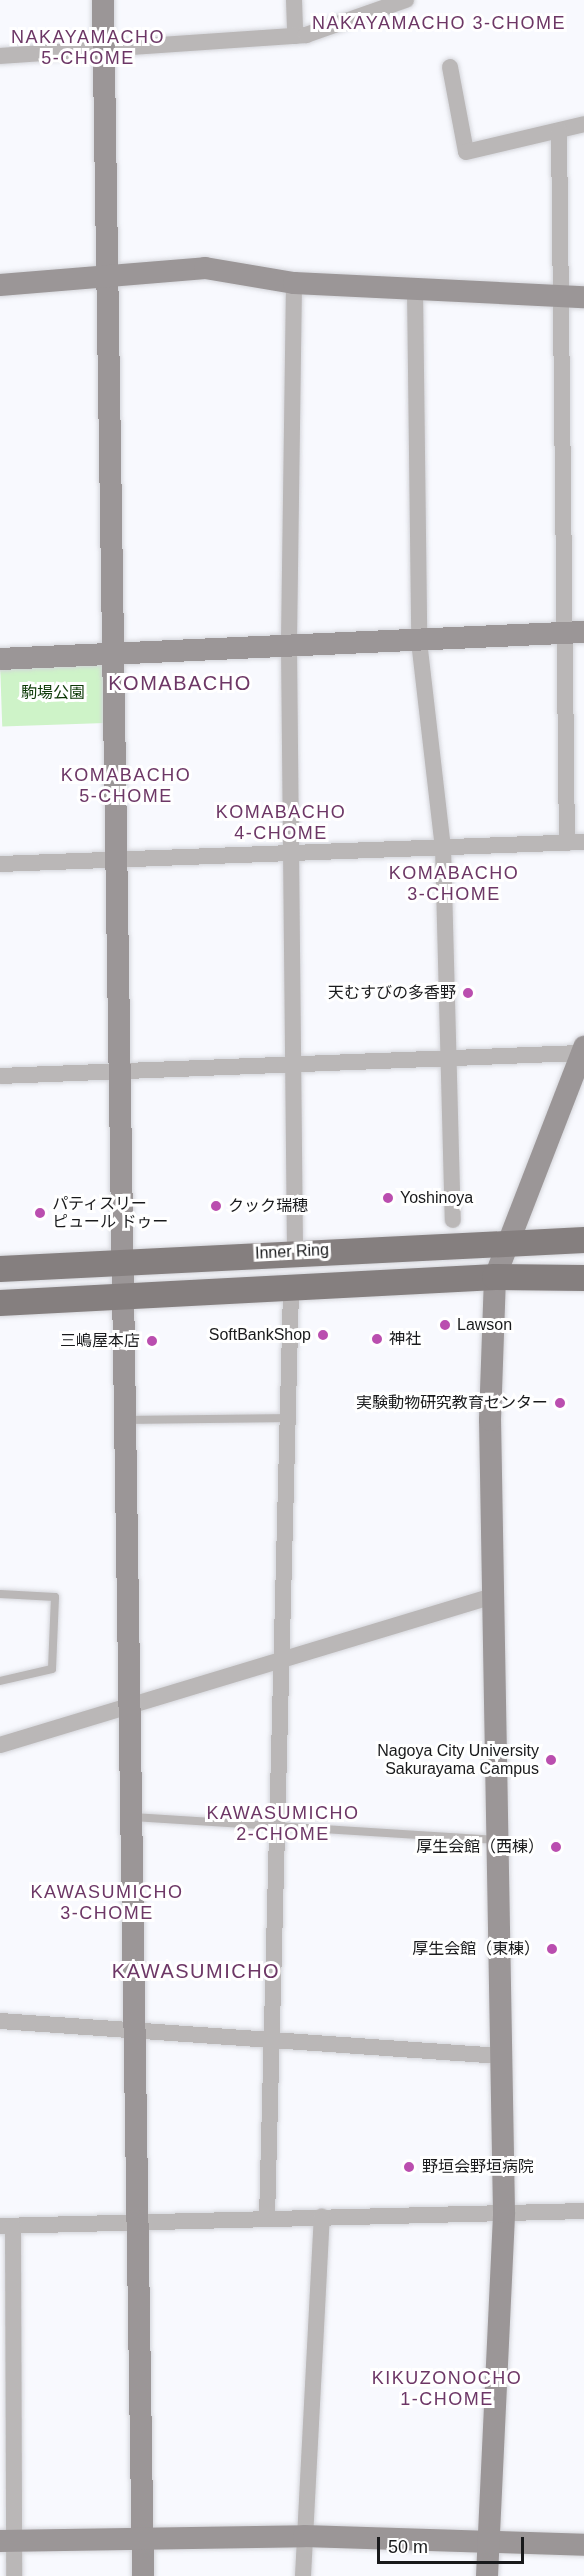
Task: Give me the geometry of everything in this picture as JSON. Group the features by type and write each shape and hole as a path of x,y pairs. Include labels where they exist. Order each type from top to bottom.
{"main road":[{"name":"Inner Ring","path":"0,1269 510,1240 584,1240"},
{"path":"0,1303 495,1277 584,1278"}],"street":[{"path":"103,0 111,655 118,861 119,1069 128,1420 143,2576"},
{"path":"294,0 294,36"},
{"path":"0,56 104,52 294,36 406,0"},
{"path":"450,67 466,152 584,124"},
{"path":"0,864 118,861 294,851 576,843 561,632 573,296 559,130"},
{"path":"0,285 107,278 205,268 294,283 573,296"},
{"path":"294,283 289,647 294,851 295,1252"},
{"path":"415,289 418,641 443,847 446,1057 453,1220"},
{"path":"0,659 584,632"},
{"path":"0,1077 119,1069 583,1050 495,1277 493,1596 504,2212 488,2576"},
{"path":"267,2219 291,1288"},
{"path":"0,1745 132,1707 282,1658 493,1596"},
{"path":"0,2021 501,2056"},
{"path":"14,2576 8,2541 6,2226 584,2211"},
{"path":"303,2576 322,2217"},
{"path":"8,2541 144,2541 304,2536 488,2538 584,2545"}],"lane":[{"path":"128,1420 289,1418"},
{"path":"0,1594 55,1597 52,1669 0,1681"},
{"path":"132,1817 277,1830 497,1840"}],"green space":[{"name":"駒場公園","path":"103,660 105,723 2,727 0,664"}],"place":[{"name":"天むすびの多香野","path":"468,993"},
{"name":"Yoshinoya","path":"388,1198"},
{"name":"クック瑞穂","path":"216,1206"},
{"name":"パティスリー ピュール ドゥー","path":"40,1213"},
{"name":"Lawson","path":"445,1325"},
{"name":"SoftBankShop","path":"323,1335"},
{"name":"神社","path":"377,1339"},
{"name":"三嶋屋本店","path":"152,1341"},
{"name":"実験動物研究教育センター","path":"560,1403"},
{"name":"Nagoya City University Sakurayama Campus","path":"551,1760"},
{"name":"厚生会館（西棟）","path":"556,1847"},
{"name":"厚生会館（東棟）","path":"552,1949"},
{"name":"野垣会野垣病院","path":"409,2167"}],"district":[{"name":"NAKAYAMACHO 3-CHOME","path":"439,23"},
{"name":"NAKAYAMACHO 5-CHOME","path":"88,48"},
{"name":"KOMABACHO","path":"180,683"},
{"name":"KOMABACHO 5-CHOME","path":"126,786"},
{"name":"KOMABACHO 4-CHOME","path":"281,823"},
{"name":"KOMABACHO 3-CHOME","path":"454,884"},
{"name":"KAWASUMICHO 2-CHOME","path":"283,1824"},
{"name":"KAWASUMICHO 3-CHOME","path":"107,1903"},
{"name":"KAWASUMICHO","path":"196,1971"},
{"name":"KIKUZONOCHO 1-CHOME","path":"447,2389"}]}
